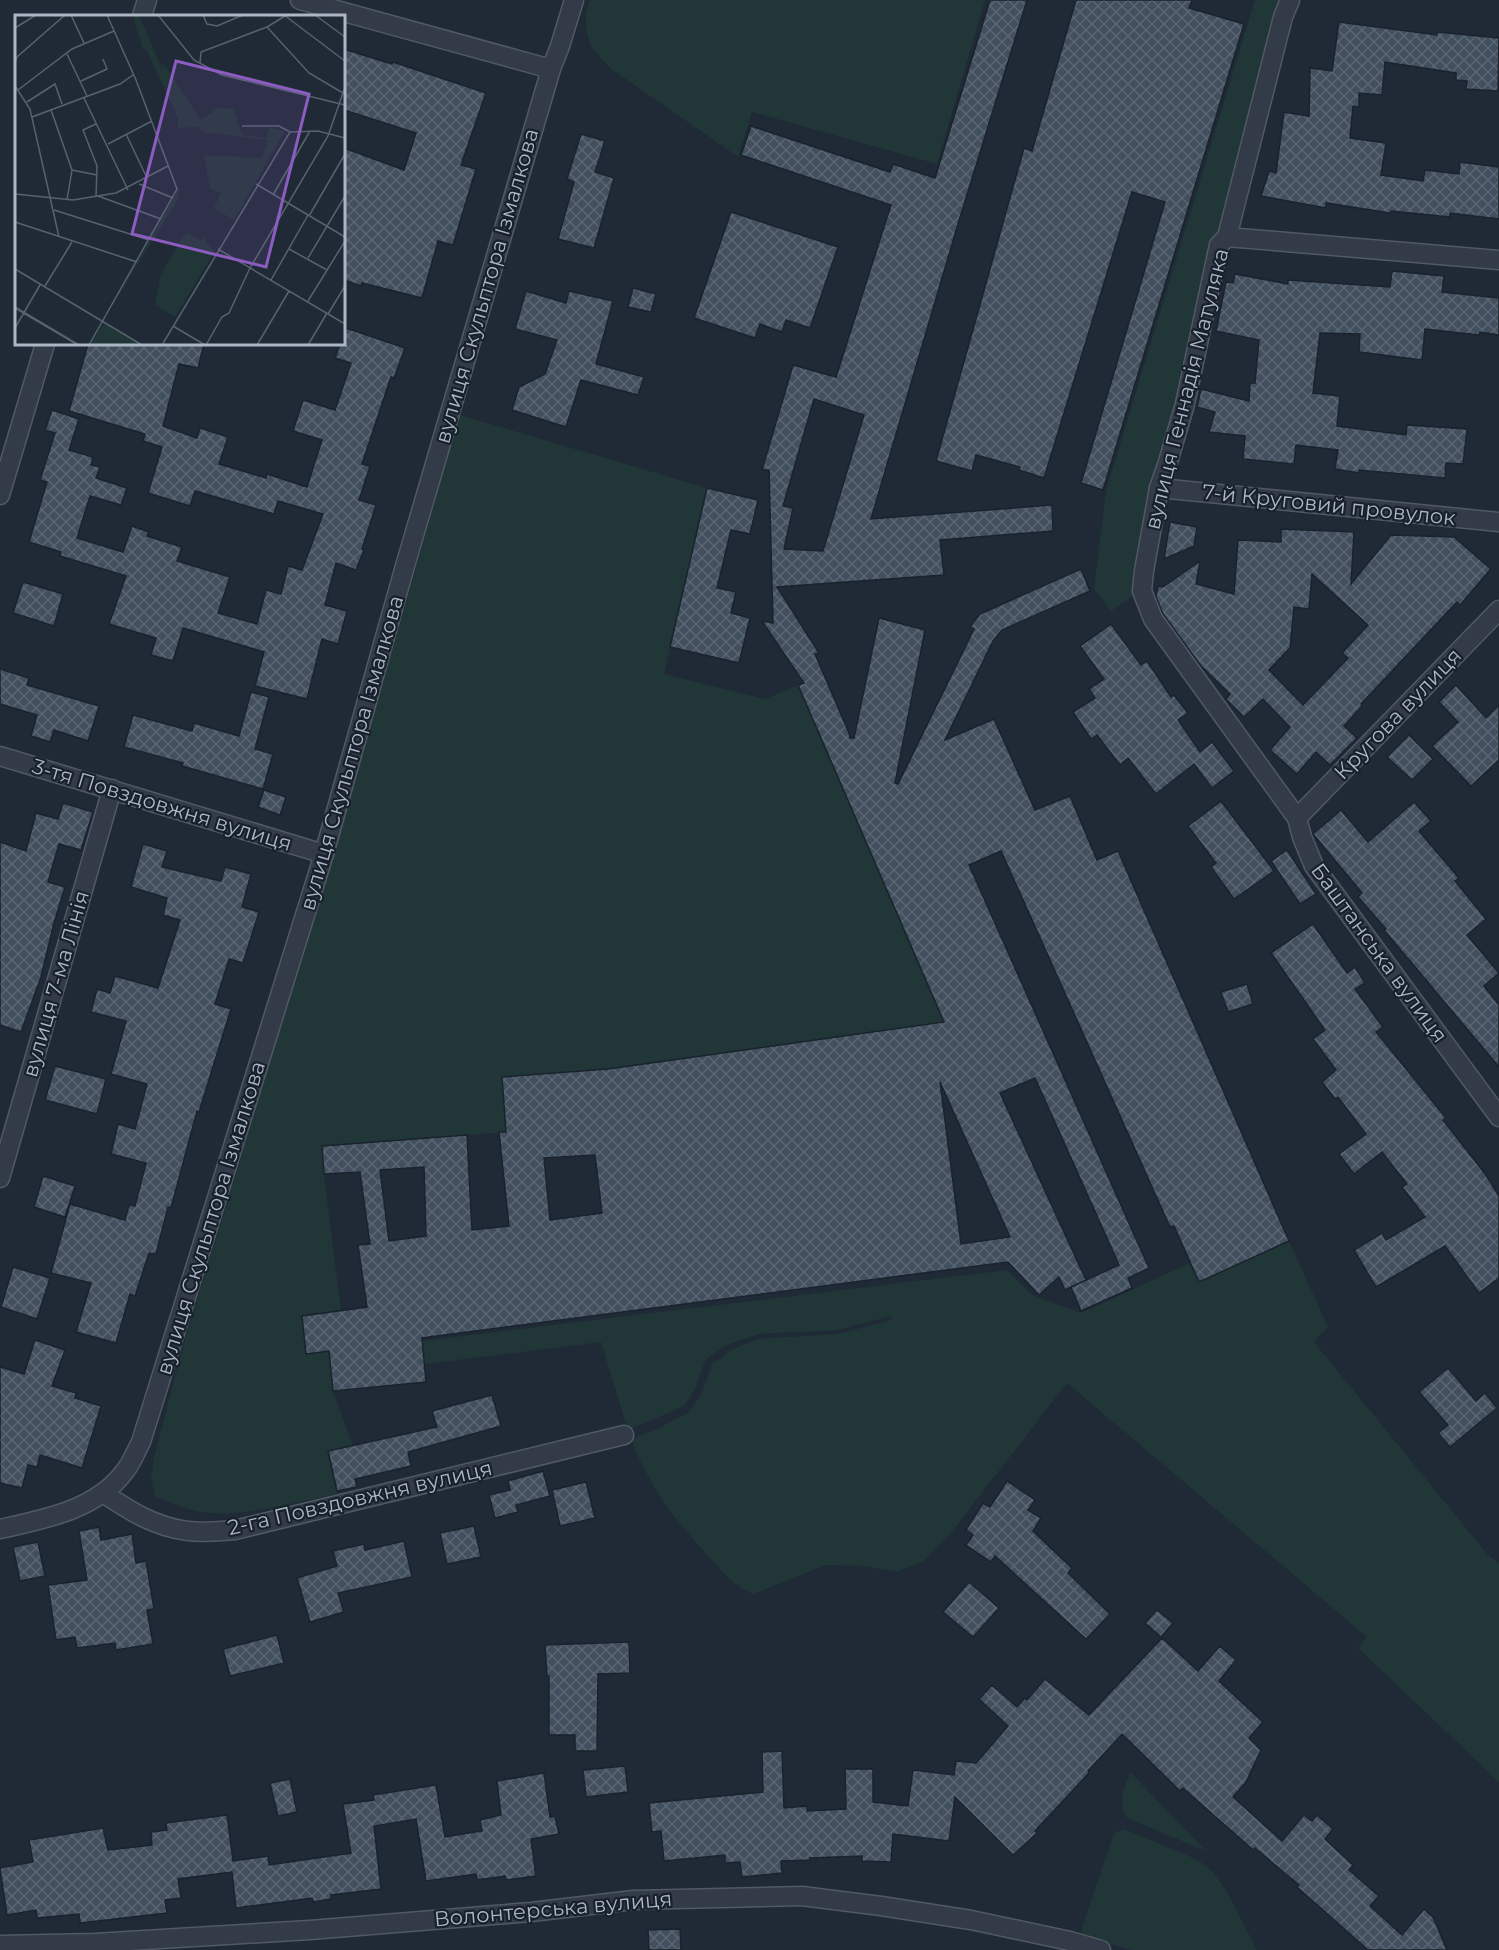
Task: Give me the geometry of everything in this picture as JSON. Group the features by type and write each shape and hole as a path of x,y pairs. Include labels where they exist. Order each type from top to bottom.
{"street":[{"path":"142,15 147,0"},
{"path":"300,0 551,69"},
{"name":"вулиця Скульптора Ізмалкова","path":"103,1494 125,1471 141,1442 324,854 405,566 551,69 574,0"},
{"name":"вулиця Геннадія Матуляка","path":"1144,572 1159,488 1185,404 1219,245 1227,237 1283,17 1290,0"},
{"path":"1227,237 1499,260"},
{"path":"0,495 45,345"},
{"name":"7-й Круговий провулок","path":"1159,488 1499,522"},
{"name":"Баштанська вулиця","path":"1144,572 1142,591 1153,619 1297,818 1314,866 1499,1118"},
{"name":"Кругова вулиця","path":"1297,818 1496,621"},
{"name":"3-тя Повздовжня вулиця","path":"0,756 324,854"},
{"name":"вулиця 7-ма Лінія","path":"0,1178 112,789"},
{"name":"2-га Повздовжня вулиця","path":"103,1494 133,1514 160,1525 189,1531 234,1530 624,1435"},
{"path":"0,1529 51,1518 103,1494"},
{"name":"Волонтерська вулиця","path":"0,1945 95,1943 310,1930 531,1912 634,1900 802,1896 971,1920 1101,1950"}],"green space":[{"path":"590,0 985,0 937,164 752,112 738,157 610,68 591,47 586,29 586,14"},
{"path":"1255,0 1281,0 1137,593 1111,611 1094,589 1106,491"},
{"path":"460,415 707,488 664,674 765,699 798,685 944,1022 608,1069 503,1077 506,1132 322,1146 341,1310 302,1316 306,1353 364,1348 1007,1270 1032,1295 1081,1313 1190,1263 1199,1282 1289,1241 1328,1327 1314,1342 1488,1555 1499,1563 1499,1782 1358,1648 1367,1637 1067,1383 950,1534 923,1562 896,1572 865,1566 826,1565 753,1594 734,1583 664,1503 646,1473 631,1439 659,1428 689,1412 702,1393 712,1364 731,1350 758,1339 837,1334 892,1320 891,1316 837,1330 759,1334 727,1345 706,1359 694,1391 684,1406 628,1430 601,1342 332,1373 333,1391 353,1446 328,1451 337,1494 272,1508 224,1513 194,1510 155,1496 151,1479 154,1458 182,1350 332,860"},
{"path":"1130,1772 1206,1851 1127,1818 1122,1800"},
{"path":"1124,1829 1198,1860 1213,1872 1227,1892 1257,1950 1133,1950 1084,1937 1081,1931 1114,1833"}],"building":[{"path":"990,0 1027,0 871,519 1052,505 1053,531 940,540 944,575 777,587 819,653 815,654 850,738 854,738 879,618 925,630 895,783 898,784 974,629 970,627 980,614 1081,569 1090,591 1002,630 993,641 945,740 994,719 1035,810 1070,796 1097,860 1118,851 1289,1241 1199,1282 1174,1226 1170,1227 1001,851 969,865 1149,1268 1128,1278 1132,1288 1081,1311 1071,1287 1065,1290 1059,1277 1039,1295 1008,1262 422,1338 426,1382 333,1391 329,1351 306,1354 302,1316 367,1307 358,1245 370,1244 360,1172 324,1174 322,1146 467,1135 472,1230 509,1226 499,1132 506,1132 502,1077 608,1069 944,1022 798,685 804,683 762,621 773,623 769,470 762,470 793,365 836,377 891,205 741,155 751,126 890,172 893,164 935,178","holes":["814,399 864,415 823,551 784,549 793,508 783,506","1035,1078 1119,1265 1086,1280 1000,1093","940,1082 1010,1237 961,1244","595,1155 602,1213 550,1220 544,1158","424,1167 426,1236 389,1241 380,1170"]},
{"path":"1076,0 1192,0 1189,8 1244,24 1103,490 1081,483 1165,202 1132,192 1044,478 1019,470 1020,467 976,455 972,471 936,461 1024,148 1032,151"},
{"path":"1339,22 1437,35 1437,32 1499,38 1498,91 1466,89 1467,81 1456,80 1456,73 1385,62 1382,95 1359,93 1359,107 1353,106 1350,138 1386,143 1381,175 1423,181 1425,170 1459,174 1460,162 1499,167 1499,219 1450,213 1450,217 1391,211 1390,213 1326,203 1326,208 1261,196 1269,171 1276,173 1284,112 1309,116 1310,68 1332,71"},
{"path":"345,49 392,64 393,62 486,93 461,165 476,169 453,245 438,241 422,298 362,283 361,286 345,280 345,148 404,170 416,133 345,110"},
{"path":"581,134 605,141 595,172 614,178 594,248 558,239 574,182 567,179"},
{"path":"731,212 838,247 810,328 786,320 782,332 760,324 755,338 694,318"},
{"path":"1392,271 1444,276 1442,292 1499,298 1499,335 1425,329 1422,360 1359,352 1360,334 1320,333 1313,393 1340,396 1337,426 1406,435 1407,425 1467,429 1463,464 1446,463 1445,478 1359,470 1359,473 1335,469 1338,450 1296,445 1294,464 1243,459 1245,436 1209,432 1215,412 1197,407 1201,389 1249,401 1250,383 1255,383 1259,340 1216,331 1226,282 1233,283 1235,274 1288,284 1288,280 1390,287"},
{"path":"633,288 656,294 651,312 628,307"},
{"path":"526,291 566,303 569,291 613,301 596,364 644,377 638,395 581,380 566,427 512,410 519,387 545,374 557,340 515,329"},
{"path":"346,328 405,348 394,378 391,377 362,464 370,466 359,500 376,505 362,549 364,550 356,570 336,563 325,605 347,611 338,644 322,639 307,699 255,686 264,652 183,628 173,661 151,655 156,638 109,624 126,576 60,556 61,552 29,542 47,482 40,480 55,433 45,430 52,410 79,419 69,450 93,457 91,465 100,467 96,478 127,488 121,505 90,496 77,538 123,552 132,526 149,532 147,536 182,547 177,561 230,577 218,613 257,624 266,590 281,594 288,566 302,570 323,514 278,501 274,514 195,491 190,506 148,493 162,447 143,441 145,434 69,411 88,345 204,345 198,368 179,364 163,426 197,438 200,428 228,437 219,464 266,478 267,474 307,487 322,440 293,431 303,400 335,410 351,363 335,358 340,345 345,345"},
{"path":"707,488 758,500 750,534 731,530 717,588 736,592 731,613 750,618 739,663 670,647"},
{"path":"1170,522 1197,527 1194,546 1164,559"},
{"path":"1281,529 1354,532 1351,584 1391,535 1454,537 1491,569 1460,605 1457,602 1361,704 1362,706 1344,726 1357,738 1330,765 1316,752 1297,774 1270,750 1290,727 1263,699 1244,717 1226,699 1230,694 1201,666 1163,614 1156,597 1158,586 1163,587 1200,561 1196,584 1234,594 1238,540 1281,542","holes":["1312,574 1368,625 1342,653 1348,658 1303,705 1269,670 1290,648 1294,607 1309,609"]},
{"path":"23,582 63,594 54,626 13,613"},
{"path":"1111,624 1141,665 1147,661 1171,697 1174,695 1188,713 1178,720 1200,752 1212,742 1234,771 1212,788 1194,764 1156,794 1128,758 1120,765 1097,735 1091,739 1073,712 1095,698 1089,689 1104,679 1080,646"},
{"path":"0,669 29,678 27,685 99,706 88,741 54,730 50,742 31,736 37,715 0,704"},
{"path":"1456,685 1486,718 1499,705 1499,760 1471,786 1432,746 1458,722 1439,702"},
{"path":"251,692 269,697 255,749 273,754 263,789 124,747 133,715 192,731 194,723 239,736"},
{"path":"1409,735 1433,759 1412,780 1387,757"},
{"path":"264,790 286,797 280,815 258,807"},
{"path":"1221,801 1274,871 1234,899 1211,867 1216,863 1188,826"},
{"path":"1414,802 1431,821 1419,831 1459,878 1455,881 1486,919 1467,935 1499,973 1484,986 1499,1005 1499,1067 1384,930 1386,929 1358,897 1362,893 1313,834 1341,810 1368,842"},
{"path":"63,803 93,812 81,850 59,844 48,882 65,887 41,977 21,1032 0,1025 0,842 26,851 36,813 58,819"},
{"path":"143,844 167,851 162,867 221,881 225,867 251,874 242,907 259,912 243,963 229,959 215,1004 231,1009 199,1112 197,1111 156,1254 149,1253 135,1296 130,1294 116,1343 76,1332 91,1283 51,1273 70,1204 125,1220 129,1205 135,1206 146,1163 111,1154 118,1124 135,1129 147,1084 111,1074 126,1021 91,1012 97,989 110,993 115,976 158,988 180,920 163,915 167,898 131,887"},
{"path":"1287,850 1316,894 1300,904 1271,861"},
{"path":"1313,924 1347,973 1355,967 1365,983 1355,989 1383,1027 1376,1032 1446,1118 1443,1120 1486,1175 1499,1196 1499,1278 1479,1293 1445,1246 1376,1287 1354,1250 1382,1233 1386,1240 1425,1217 1402,1187 1407,1184 1382,1152 1354,1174 1339,1154 1366,1134 1338,1097 1335,1099 1322,1082 1336,1070 1313,1039 1325,1030 1271,953"},
{"path":"1247,984 1253,1004 1228,1012 1221,992"},
{"path":"55,1066 106,1079 97,1114 45,1100"},
{"path":"43,1176 75,1186 65,1217 34,1207"},
{"path":"13,1267 50,1278 37,1319 1,1307"},
{"path":"35,1340 65,1350 52,1386 76,1393 75,1398 101,1406 82,1468 40,1455 37,1467 28,1465 22,1488 0,1483 0,1367 24,1374"},
{"path":"1448,1368 1476,1401 1485,1393 1497,1408 1450,1447 1438,1433 1448,1425 1419,1392"},
{"path":"492,1395 501,1426 408,1452 411,1466 355,1479 357,1487 337,1491 328,1451 437,1427 432,1411"},
{"path":"543,1471 550,1496 516,1505 518,1512 495,1518 489,1495 510,1490 508,1481"},
{"path":"1007,1481 1035,1500 1028,1510 1041,1518 1033,1531 1072,1568 1068,1573 1110,1614 1086,1639 995,1556 991,1562 966,1545 973,1535 966,1530 983,1503 990,1507"},
{"path":"586,1482 595,1518 560,1526 552,1490"},
{"path":"474,1526 481,1557 447,1564 440,1533"},
{"path":"99,1527 101,1540 132,1534 136,1563 146,1561 154,1609 147,1610 153,1644 116,1650 115,1643 77,1648 75,1637 56,1640 48,1585 87,1580 79,1531"},
{"path":"404,1541 412,1577 338,1593 344,1612 310,1622 297,1578 337,1566 333,1551 364,1544 365,1550"},
{"path":"38,1542 45,1576 20,1581 13,1547"},
{"path":"969,1582 999,1608 973,1637 943,1612"},
{"path":"1157,1610 1173,1623 1161,1637 1145,1623"},
{"path":"277,1635 284,1663 230,1676 223,1649"},
{"path":"1162,1638 1198,1671 1220,1646 1236,1660 1219,1681 1263,1722 1249,1738 1261,1750 1246,1782 1233,1797 1282,1841 1304,1815 1312,1821 1317,1815 1333,1829 1325,1839 1353,1865 1349,1870 1379,1896 1370,1906 1402,1935 1424,1909 1433,1917 1447,1950 1368,1950 1297,1887 1299,1885 1255,1848 1253,1850 1183,1788 1180,1791 1122,1734 1035,1831 1037,1833 1013,1855 955,1797 949,1841 893,1834 891,1862 862,1861 862,1856 810,1858 810,1860 781,1861 782,1873 742,1877 740,1862 725,1863 725,1855 664,1861 661,1831 652,1832 649,1803 763,1792 762,1752 782,1751 784,1808 807,1806 807,1811 846,1809 845,1769 873,1769 873,1802 908,1806 913,1770 954,1775 956,1761 976,1763 1008,1726 979,1699 992,1685 1017,1707 1025,1698 1027,1700 1045,1679 1089,1715"},
{"path":"629,1642 630,1673 598,1674 597,1751 575,1751 575,1735 549,1735 549,1676 547,1676 545,1645"},
{"path":"625,1766 628,1792 586,1797 583,1770"},
{"path":"544,1773 550,1817 555,1816 559,1834 531,1839 536,1876 506,1880 505,1876 477,1880 476,1874 426,1881 416,1819 374,1826 381,1889 331,1895 331,1899 313,1902 312,1898 236,1908 232,1872 178,1879 181,1898 165,1900 167,1913 80,1923 79,1914 37,1918 36,1910 7,1915 0,1868 33,1862 29,1840 103,1828 108,1850 152,1845 151,1832 167,1830 166,1823 227,1815 233,1861 268,1856 269,1865 351,1853 343,1804 374,1800 373,1795 436,1785 445,1837 482,1831 480,1820 501,1815 497,1781"},
{"path":"290,1779 297,1812 278,1816 270,1783"},
{"path":"680,1929 681,1950 649,1950 648,1930"}]}
